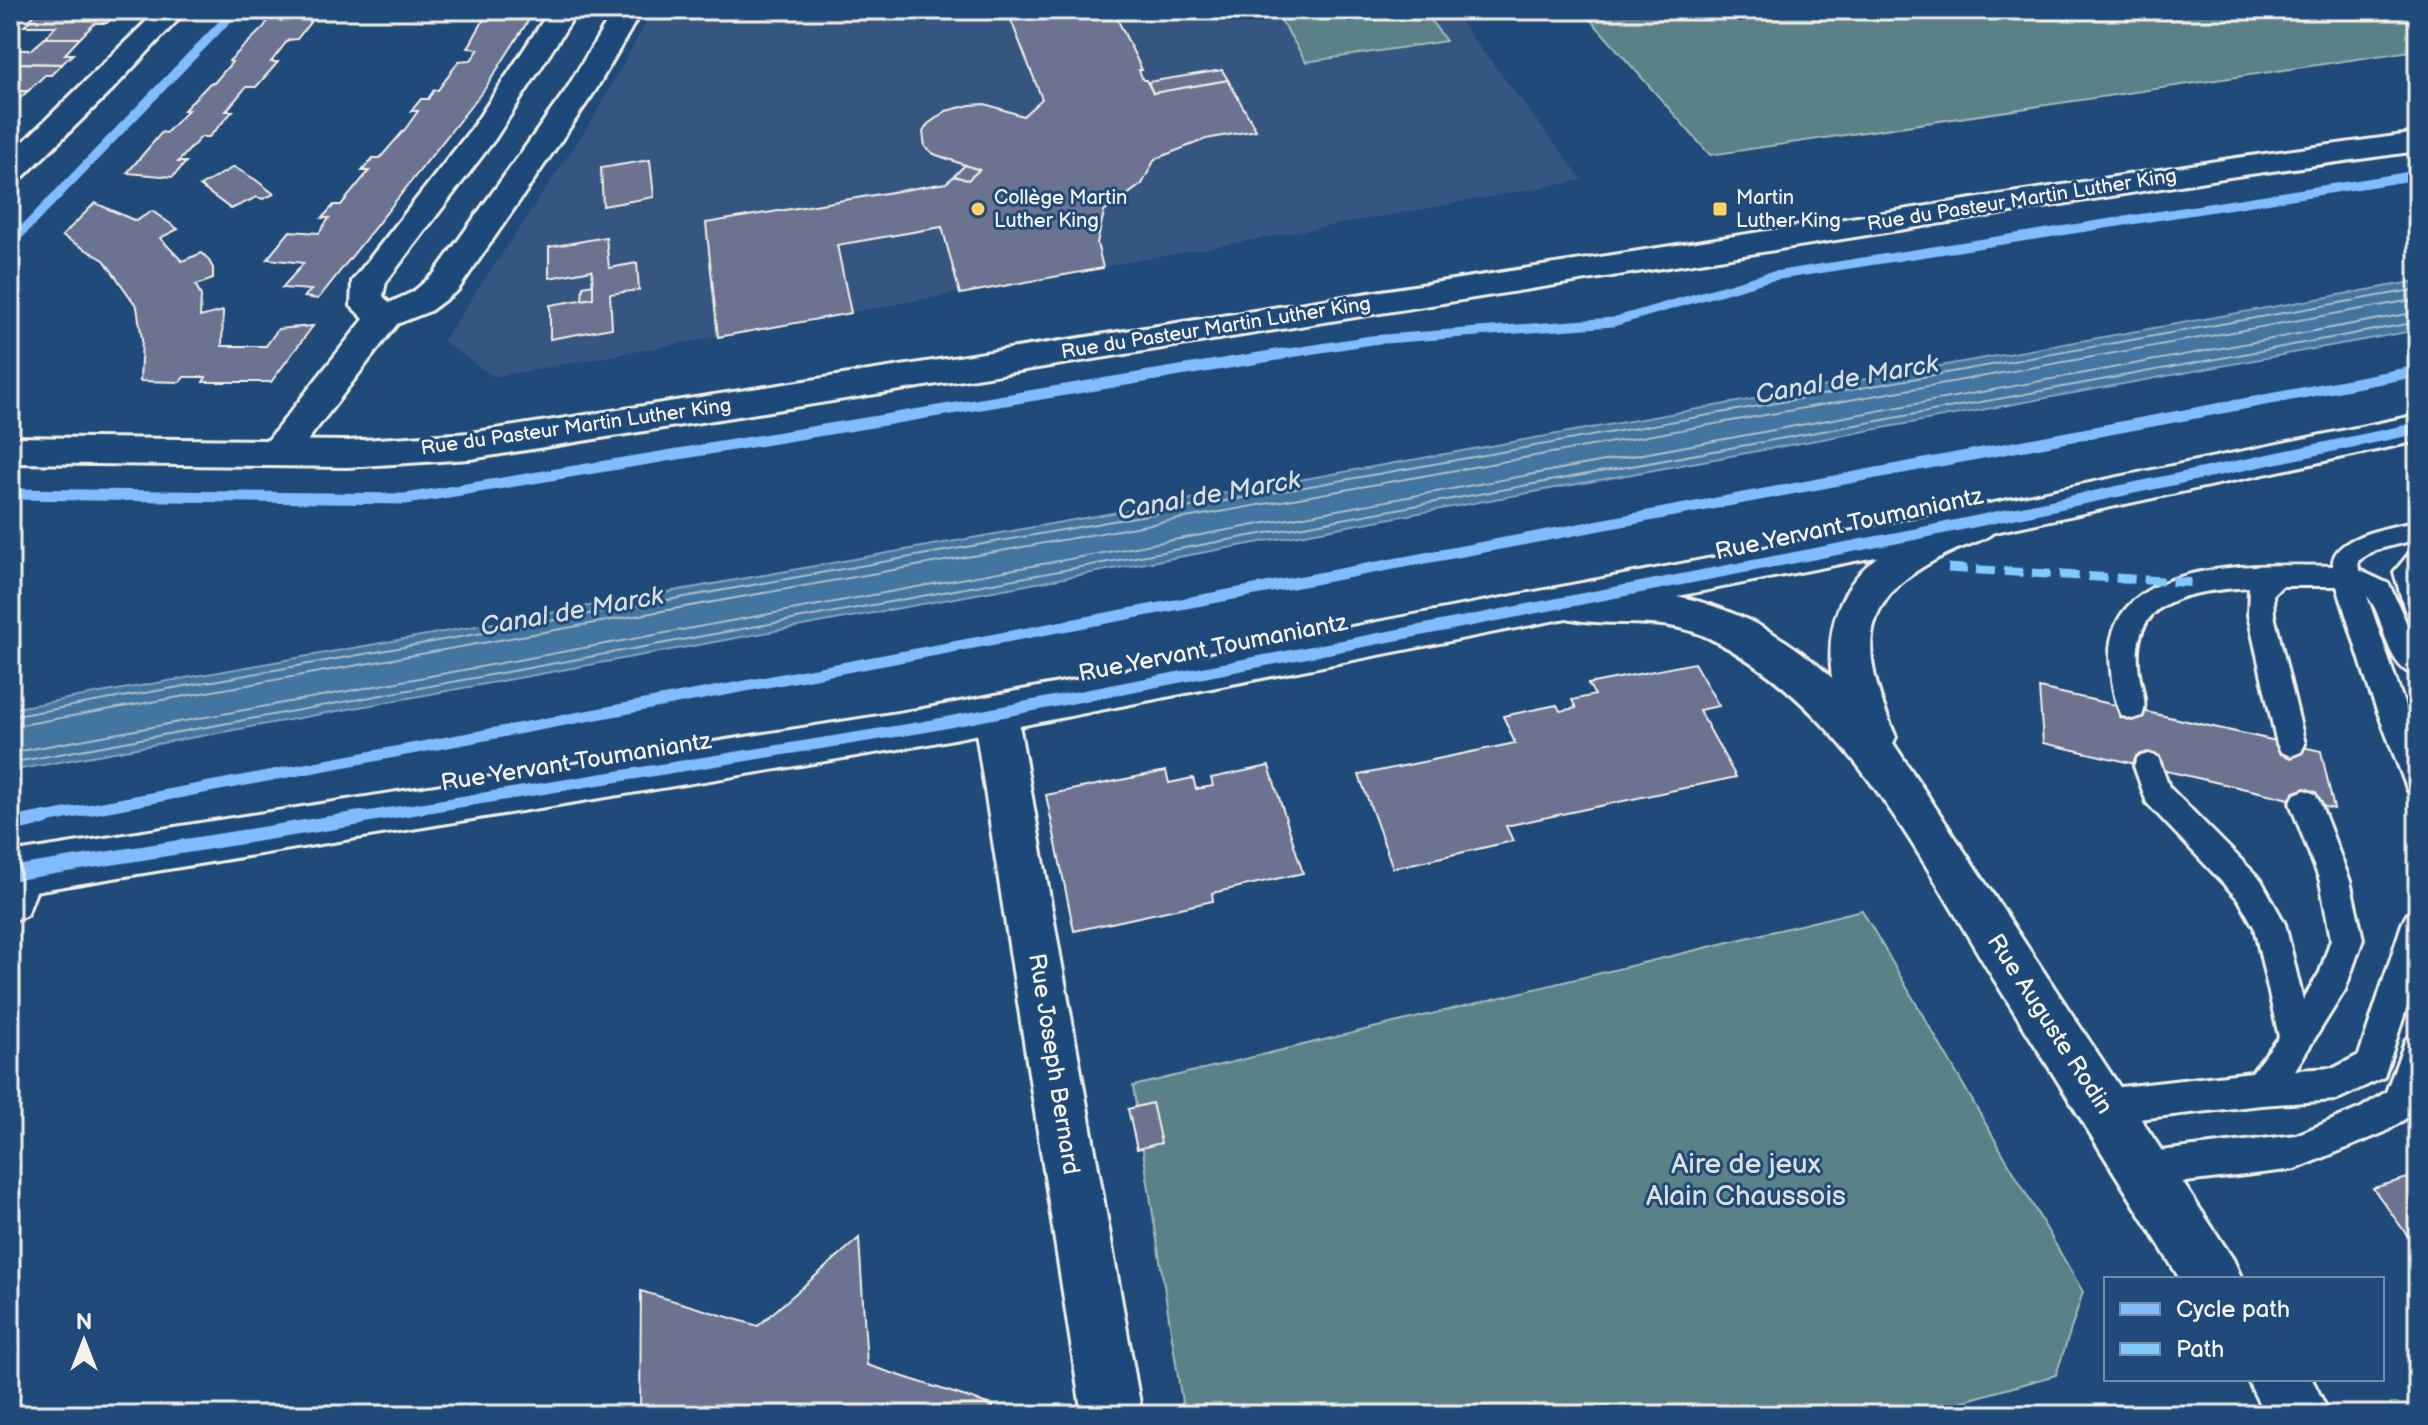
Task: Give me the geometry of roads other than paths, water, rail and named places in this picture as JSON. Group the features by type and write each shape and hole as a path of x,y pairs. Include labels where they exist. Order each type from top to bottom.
{"street":[{"path":"10,172 103,83 173,10"},
{"path":"385,316 368,306 369,281 484,133 564,10"},
{"path":"278,453 385,316 407,310 431,298 446,282 550,136 628,10"},
{"path":"484,133 550,136"},
{"name":"Rue du Pasteur Martin Luther King","path":"10,450 278,453 432,450 2148,180 2418,142"},
{"name":"Rue Yervant Toumaniantz","path":"13,883 995,713 2006,514 2418,428"},
{"name":"Rue Auguste Rodin","path":"1888,769 1855,688 1850,665 1850,645 1860,604 1879,576 1896,561 2006,514"},
{"name":"Rue Auguste Rodin","path":"1552,604 1646,606 1697,615 1731,628 1773,653 1806,679 1888,769 2212,1277"},
{"name":"Rue Joseph Bernard","path":"995,713 1112,1415"}],"lane":[{"path":"2418,530 2367,543 2345,557 2347,576 2384,692 2414,745 2412,770 2418,782"},
{"path":"2418,561 2407,572 2418,617"},
{"path":"2276,576 2260,592 2261,615 2291,744"},
{"path":"2132,708 2124,646 2129,621 2147,602 2171,589 2214,579 2347,576 2380,591 2405,653 2418,666"},
{"path":"2148,766 2157,794 2250,890 2269,924 2296,1041"},
{"path":"2261,1088 2296,1041 2334,979 2347,939 2335,881 2305,803"},
{"path":"2103,1106 2261,1088 2336,1084 2372,1066 2418,924"},
{"path":"2143,1170 2296,1152 2373,1120 2399,1103 2418,1050"}],"water":[{"name":"Canal de Marck","path":"2418,281 2418,330 10,771 10,709"}],"place":[{"name":"Collège Martin Luther King","path":"978,209"},
{"name":"Martin Luther King","path":"1720,209"}],"park label":[{"name":"Aire de jeux Alain Chaussois","path":"1746,1180"}]}
